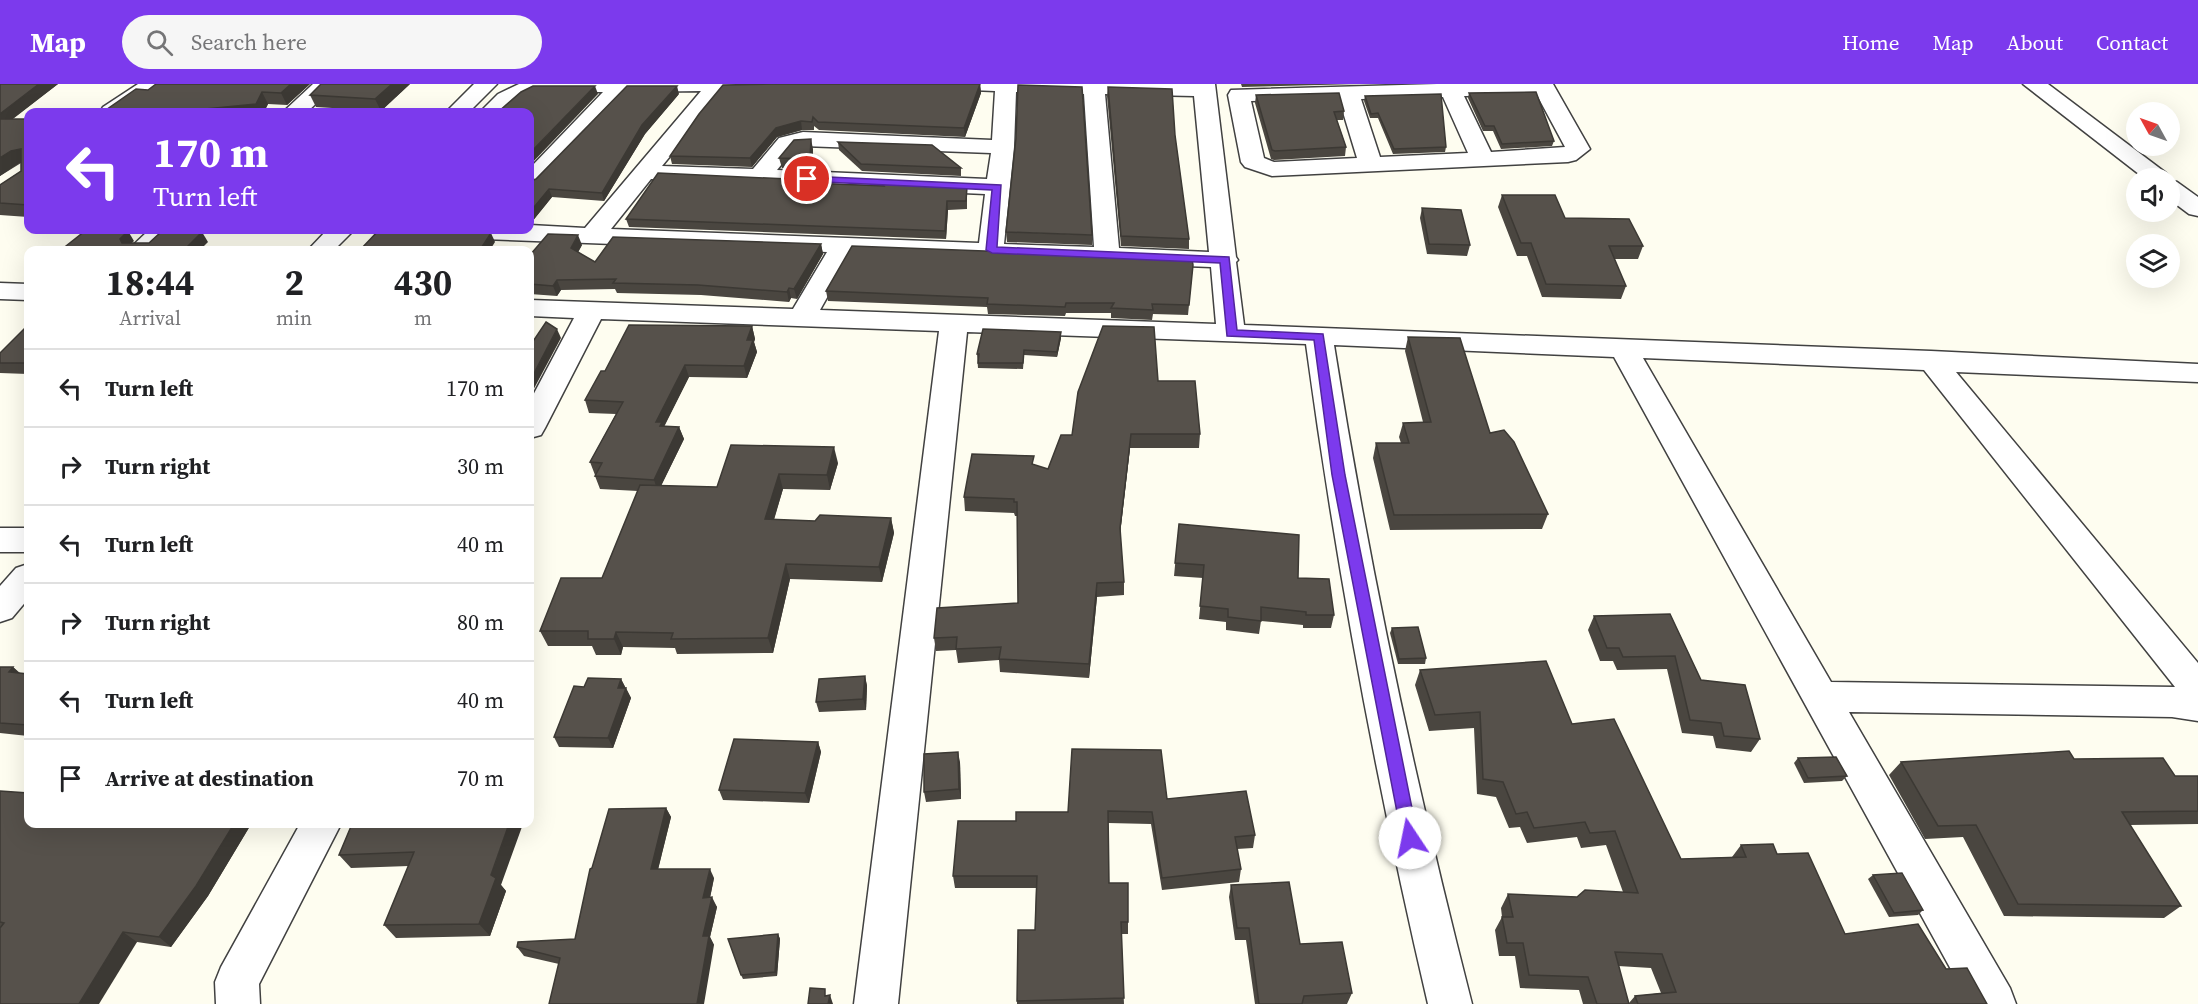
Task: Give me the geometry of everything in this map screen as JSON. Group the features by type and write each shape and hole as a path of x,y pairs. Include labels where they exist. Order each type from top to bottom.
{"street":[{"path":"117,108 152,84"},
{"path":"299,108 326,84"},
{"path":"461,108 486,84"},
{"path":"593,234 718,84"},
{"path":"495,108 504,98 518,90 535,86 742,84"},
{"path":"955,84 1094,89 1204,87 1225,260 1231,333"},
{"path":"2034,84 2145,168"},
{"path":"534,177 622,85"},
{"path":"992,250 1003,147 1006,85"},
{"path":"1543,86 1578,149 1568,156 1272,169 1253,162 1239,95 1451,91 1543,86"},
{"path":"1094,89 1107,256"},
{"path":"1451,91 1483,159"},
{"path":"1348,93 1371,164"},
{"path":"759,177 787,143 794,140 1003,147"},
{"path":"645,172 997,187"},
{"path":"2180,195 2198,209"},
{"path":"534,232 1225,260"},
{"path":"145,246 158,234"},
{"path":"324,246 337,234"},
{"path":"802,317 844,244"},
{"path":"0,291 24,292"},
{"path":"534,308 1319,336 2198,373"},
{"path":"534,420 592,310"},
{"path":"876,1004 954,323"},
{"path":"1319,336 1343,498 1414,861 1450,1004"},
{"path":"1624,350 1994,1004"},
{"path":"1931,360 2198,689"},
{"path":"0,540 24,540"},
{"path":"0,609 24,582"},
{"path":"1820,697 2161,702 2198,706"},
{"path":"229,997 319,828"}],"building":[{"path":"0,84 39,84 0,114"},
{"path":"156,84 291,84 281,93 262,92 256,104 216,108 109,108 136,89 148,90"},
{"path":"321,84 392,84 375,99 310,95"},
{"path":"980,84 964,128 818,122 813,117 812,122 801,121 776,128 750,158 670,156 699,114 723,85"},
{"path":"1018,85 1082,87 1092,235 1006,232 1016,138"},
{"path":"533,86 595,86 534,149 534,108 503,108 521,92"},
{"path":"627,86 677,86 642,125 602,193 549,189 534,207 534,180"},
{"path":"1108,87 1172,89 1175,135 1189,239 1121,236"},
{"path":"1536,92 1554,141 1502,144 1494,126 1485,126 1469,93"},
{"path":"1339,93 1344,111 1334,112 1346,147 1272,150 1256,95"},
{"path":"1441,94 1446,147 1394,149 1378,113 1371,114 1365,96"},
{"path":"0,119 24,119 24,205 0,203 0,185 21,171 21,149 11,151 0,158"},
{"path":"811,139 810,159 779,158 794,140"},
{"path":"838,142 932,145 961,168 861,164"},
{"path":"658,173 809,180 809,183 884,186 882,183 967,187 966,201 947,201 945,231 626,219"},
{"path":"1502,195 1555,195 1565,218 1629,219 1643,246 1609,246 1626,286 1546,284 1531,243 1521,243"},
{"path":"1422,208 1461,210 1470,245 1429,244"},
{"path":"81,234 125,234 120,239 122,243 149,243 159,234 200,234 188,246 66,246"},
{"path":"375,234 490,234 483,246 364,246"},
{"path":"548,234 578,235 571,248 595,262 613,237 821,244 794,289 789,288 787,292 698,285 613,283 616,279 557,280 553,286 534,284 534,250"},
{"path":"852,246 1192,259 1189,305 1152,304 1153,310 1111,308 1114,303 1066,303 1065,307 987,304 988,298 826,291"},
{"path":"546,322 557,329 534,373 534,340"},
{"path":"629,325 752,326 747,340 753,340 744,366 685,365 656,422 662,422 660,426 679,427 654,480 595,476 602,463 590,462 623,402 585,400 601,371 605,371"},
{"path":"1103,326 1154,327 1158,381 1195,381 1200,434 1131,434 1120,528 1124,582 1097,583 1089,664 999,659 1001,647 956,649 957,637 934,638 937,608 1018,603 1017,502 1014,502 1014,499 964,497 972,454 1034,456 1032,464 1048,469 1061,435 1072,435 1078,392"},
{"path":"24,329 24,363 0,363 0,353"},
{"path":"983,329 1061,332 1057,352 1024,350 1023,363 978,363 979,354 977,354"},
{"path":"1408,337 1460,338 1490,433 1504,430 1514,442 1548,514 1394,515 1376,443 1409,443 1403,423 1431,422"},
{"path":"731,445 834,447 827,475 779,474 765,519 815,521 820,515 891,518 879,567 786,564 768,638 671,639 673,633 616,632 614,639 588,639 588,631 540,631 561,578 602,578 640,485 717,487"},
{"path":"1179,524 1299,535 1298,578 1329,579 1334,615 1306,615 1306,612 1261,607 1261,621 1228,617 1228,609 1200,606 1204,565 1175,563"},
{"path":"1670,614 1701,680 1745,685 1760,739 1724,736 1721,723 1690,720 1675,656 1623,657 1619,648 1607,648 1594,616"},
{"path":"1418,627 1426,658 1399,659 1392,628"},
{"path":"1546,661 1572,724 1614,719 1681,859 1746,857 1741,845 1773,844 1777,854 1808,853 1845,934 1918,924 1946,969 1967,968 1987,1004 1638,1004 1635,996 1676,992 1662,954 1615,952 1629,1004 1597,1004 1588,977 1529,975 1523,943 1507,943 1502,917 1513,917 1508,894 1577,897 1585,890 1638,893 1615,831 1590,833 1585,822 1534,828 1527,812 1516,814 1503,782 1483,779 1480,712 1435,715 1420,670"},
{"path":"0,667 13,667 9,672 24,674 24,725 0,723"},
{"path":"865,676 863,699 816,702 819,679"},
{"path":"588,678 621,679 618,688 626,688 608,738 554,737 574,686 584,687"},
{"path":"734,739 818,742 805,793 719,790"},
{"path":"1072,749 1161,750 1167,799 1246,791 1255,835 1235,837 1241,869 1162,878 1152,812 1108,811 1109,883 1128,883 1128,922 1121,922 1124,998 1017,1001 1018,930 1035,930 1037,876 953,876 958,821 1016,821 1016,812 1068,812"},
{"path":"2069,751 2074,759 2163,758 2175,776 2198,776 2198,811 2122,812 2181,906 2018,904 1976,825 1938,826 1901,762"},
{"path":"958,752 959,789 924,792 924,754"},
{"path":"1836,757 1847,776 1808,778 1798,758"},
{"path":"0,791 24,793 24,828 232,828 196,886 159,937 123,932 79,1004 0,1004 0,928 4,923 0,922"},
{"path":"666,808 651,869 710,869 703,898 712,897 703,936 709,936 697,1004 549,1004 560,958 517,947 518,942 575,939 590,869 609,809"},
{"path":"350,828 508,828 491,875 496,878 479,924 384,925 414,852 339,855"},
{"path":"1902,873 1923,910 1894,913 1873,875"},
{"path":"1289,882 1300,944 1342,942 1352,993 1304,996 1302,1004 1259,1004 1249,928 1237,928 1231,885"},
{"path":"778,934 775,972 741,975 728,939"},
{"path":"810,988 825,989 825,996 830,995 828,1004 808,1004"}],"route":[{"path":"807,179 997,187 992,250 1225,260 1231,333 1319,336 1338,475 1410,838"}]}
